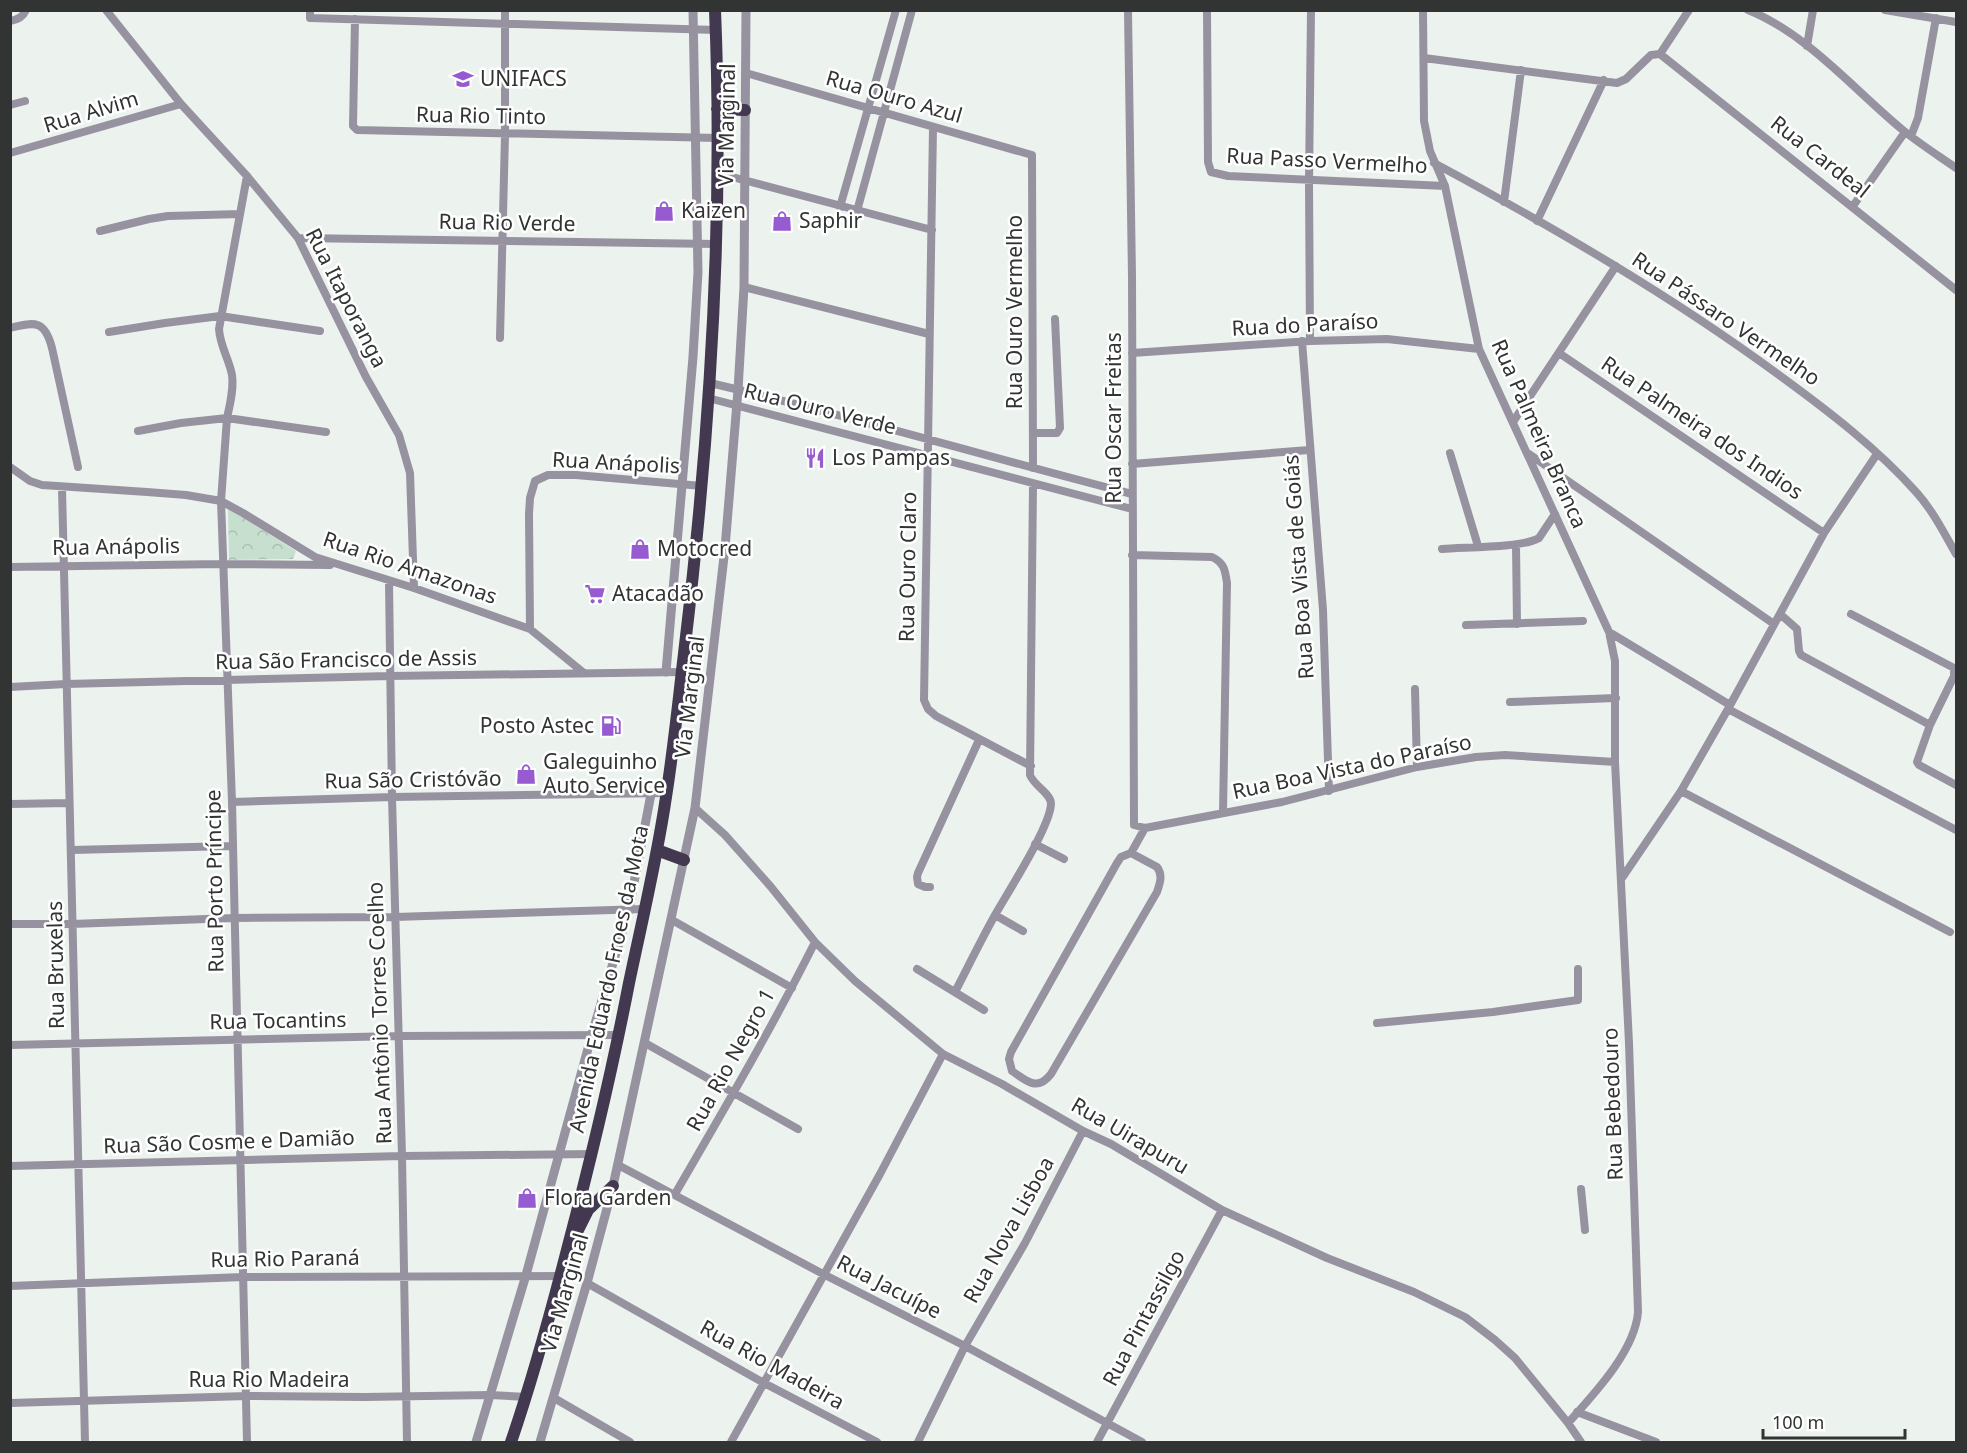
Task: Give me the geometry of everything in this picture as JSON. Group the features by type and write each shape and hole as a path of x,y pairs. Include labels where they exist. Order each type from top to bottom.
{"highway":[{"name":"Avenida Eduardo Froes da Mota","path":"511,1443 527,1397 561,1276 592,1154 619,1035 667,794 702,486 710,383 718,138 716,10"},
{"path":"717,109 745,110"},
{"path":"657,850 684,860"},
{"path":"567,1250 588,1210 613,1186"}],"street":[{"path":"10,21 23,16 26,10"},
{"name":"Rua Itaporanga","path":"106,10 181,104 247,176 298,238 366,377 399,435 410,472 414,588"},
{"path":"500,338 505,135 505,10"},
{"path":"666,672 693,347 698,243 693,10"},
{"name":"Via Marginal","path":"540,1443 613,1186 695,808 725,548 737,406 744,287 746,10"},
{"path":"840,207 896,10"},
{"path":"857,211 912,10"},
{"name":"Rua Oscar Freitas","path":"1128,10 1134,825"},
{"name":"Rua Passo Vermelho","path":"1207,10 1209,168 1211,172 1221,175 1309,181 1445,186"},
{"name":"Rua Boa Vista de Goiás","path":"1311,10 1306,341 1309,450 1323,610 1329,791"},
{"name":"Rua Palmeira Branca","path":"1423,10 1424,121 1434,163 1445,186 1479,349 1609,632 1615,661 1615,762"},
{"path":"1424,58 1617,83 1622,82 1651,55 1660,54 1689,10"},
{"path":"1748,10 1774,23 1807,46 1908,134 1956,168"},
{"path":"1807,46 1814,10"},
{"path":"1885,10 1956,22"},
{"path":"310,14 355,19 716,30"},
{"path":"1853,206 1918,118 1936,18"},
{"name":"Rua Rio Tinto","path":"355,19 353,126 355,130 718,138"},
{"name":"Rua Cardeal","path":"1660,54 1956,290"},
{"path":"1504,202 1521,70"},
{"name":"Rua Ouro Azul","path":"746,73 1032,155"},
{"path":"1537,221 1604,80"},
{"path":"10,105 25,101"},
{"name":"Rua Alvim","path":"10,153 181,104"},
{"name":"Rua Ouro Claro","path":"933,127 924,700 928,709 936,716 1030,766"},
{"name":"Rua Ouro Vermelho","path":"1032,155 1033,468"},
{"name":"Rua Pássaro Vermelho","path":"1434,163 1616,266 1733,342 1809,397 1877,454 1918,494 1936,517 1956,554"},
{"path":"717,173 932,230"},
{"name":"Rua Porto Príncipe","path":"247,176 220,316 219,340 232,376 221,501 232,802 247,1443"},
{"path":"100,231 168,216 240,214"},
{"name":"Rua Rio Verde","path":"298,238 716,244"},
{"path":"1513,422 1616,266"},
{"path":"744,287 929,334"},
{"path":"109,332 165,322 220,316 320,331"},
{"path":"1033,433 1056,433 1060,428 1055,319"},
{"path":"10,328 35,325 46,330 78,467"},
{"name":"Rua do Paraíso","path":"1131,353 1306,341 1387,339 1479,349"},
{"name":"Rua Palmeira dos Indios","path":"1559,353 1824,533"},
{"name":"Rua Ouro Verde","path":"710,383 928,438 1132,494"},
{"name":"Rua Ouro Verde","path":"708,398 1132,509"},
{"path":"138,431 227,418 326,432"},
{"path":"1132,464 1309,450"},
{"path":"1450,453 1478,546"},
{"path":"1528,453 1774,624"},
{"path":"1622,878 1681,791 1824,533 1877,454"},
{"name":"Rua Rio Amazonas","path":"10,467 30,481 42,485 186,495 221,501 315,557 414,588 530,629 584,673"},
{"name":"Rua Anápolis","path":"530,629 529,514 530,498 535,481 548,475 576,475 702,486"},
{"path":"955,992 1035,844 1051,805 1048,796 1032,780 1030,766 1033,484"},
{"name":"Rua Bruxelas","path":"62,488 85,1443"},
{"path":"1442,549 1516,545 1538,539 1555,514"},
{"path":"1516,545 1517,624"},
{"path":"1132,555 1212,557 1220,561 1225,569 1227,583 1223,813"},
{"name":"Rua Anápolis","path":"10,567 336,565"},
{"name":"Rua Antônio Torres Coelho","path":"389,582 407,1443"},
{"path":"1780,614 1797,630 1801,655 1930,725"},
{"path":"1851,614 1954,668 1954,676 1930,725 1917,762 1956,785"},
{"path":"1466,625 1583,621"},
{"path":"1609,632 1729,707 1956,830"},
{"name":"Rua São Francisco de Assis","path":"10,687 390,676 682,672"},
{"path":"1415,689 1417,767"},
{"path":"1510,702 1616,698"},
{"path":"930,887 925,888 918,884 918,873 979,740"},
{"name":"Rua Boa Vista do Paraíso","path":"1134,825 1145,828 1223,813 1329,791 1417,767 1476,757 1506,755 1615,762"},
{"name":"Rua Bebedouro","path":"1568,1423 1621,1359 1631,1342 1637,1323 1622,878 1615,762"},
{"path":"1681,791 1950,932"},
{"path":"476,1443 629,909 651,794"},
{"name":"Rua São Cristóvão","path":"232,802 392,797 667,794"},
{"path":"10,804 69,803"},
{"name":"Rua Uirapuru","path":"695,808 725,835 815,942 855,981 944,1054 1002,1084 1083,1131 1111,1144 1222,1210 1327,1258 1414,1292 1465,1317 1496,1340 1515,1358 1568,1423 1581,1443"},
{"path":"1131,853 1160,871 1160,884 1157,892 1051,1074 1041,1084 1030,1083 1012,1071 1009,1059 1011,1052 1117,863 1121,857 1131,853 1145,828"},
{"path":"1035,844 1064,859"},
{"path":"72,850 232,846"},
{"path":"10,924 644,909"},
{"path":"995,915 1023,931"},
{"path":"672,920 792,988"},
{"name":"Rua Rio Negro 1","path":"675,1194 734,1093 815,942"},
{"path":"917,969 984,1010"},
{"path":"1377,1023 1493,1012 1578,1000 1578,969"},
{"name":"Rua Tocantins","path":"10,1045 398,1036 619,1035"},
{"path":"645,1042 798,1129"},
{"path":"731,1443 944,1054"},
{"name":"Rua Nova Lisboa","path":"918,1443 965,1346 1025,1243 1083,1131"},
{"name":"Rua São Cosme e Damião","path":"10,1166 402,1156 592,1154"},
{"name":"Rua Jacuípe","path":"618,1165 965,1346 1142,1443"},
{"path":"1581,1189 1585,1230"},
{"name":"Rua Pintassilgo","path":"1097,1443 1222,1210"},
{"name":"Rua Rio Paraná","path":"10,1286 243,1277 561,1276"},
{"name":"Rua Rio Madeira","path":"587,1283 764,1383 878,1443"},
{"name":"Rua Rio Madeira","path":"10,1403 247,1396 490,1395 527,1397"},
{"path":"554,1398 630,1443"},
{"path":"1577,1412 1656,1443"}],"green space":[{"path":"228,508 296,551 293,559 229,560"}],"place":[{"name":"UNIFACS","path":"463,79"},
{"name":"Kaizen","path":"664,211"},
{"name":"Saphir","path":"782,221"},
{"name":"Los Pampas","path":"815,458"},
{"name":"Motocred","path":"640,549"},
{"name":"Atacadão","path":"595,594"},
{"name":"Posto Astec","path":"611,726"},
{"name":"Galeguinho Auto Service","path":"526,774"},
{"name":"Flora Garden","path":"527,1198"}]}
